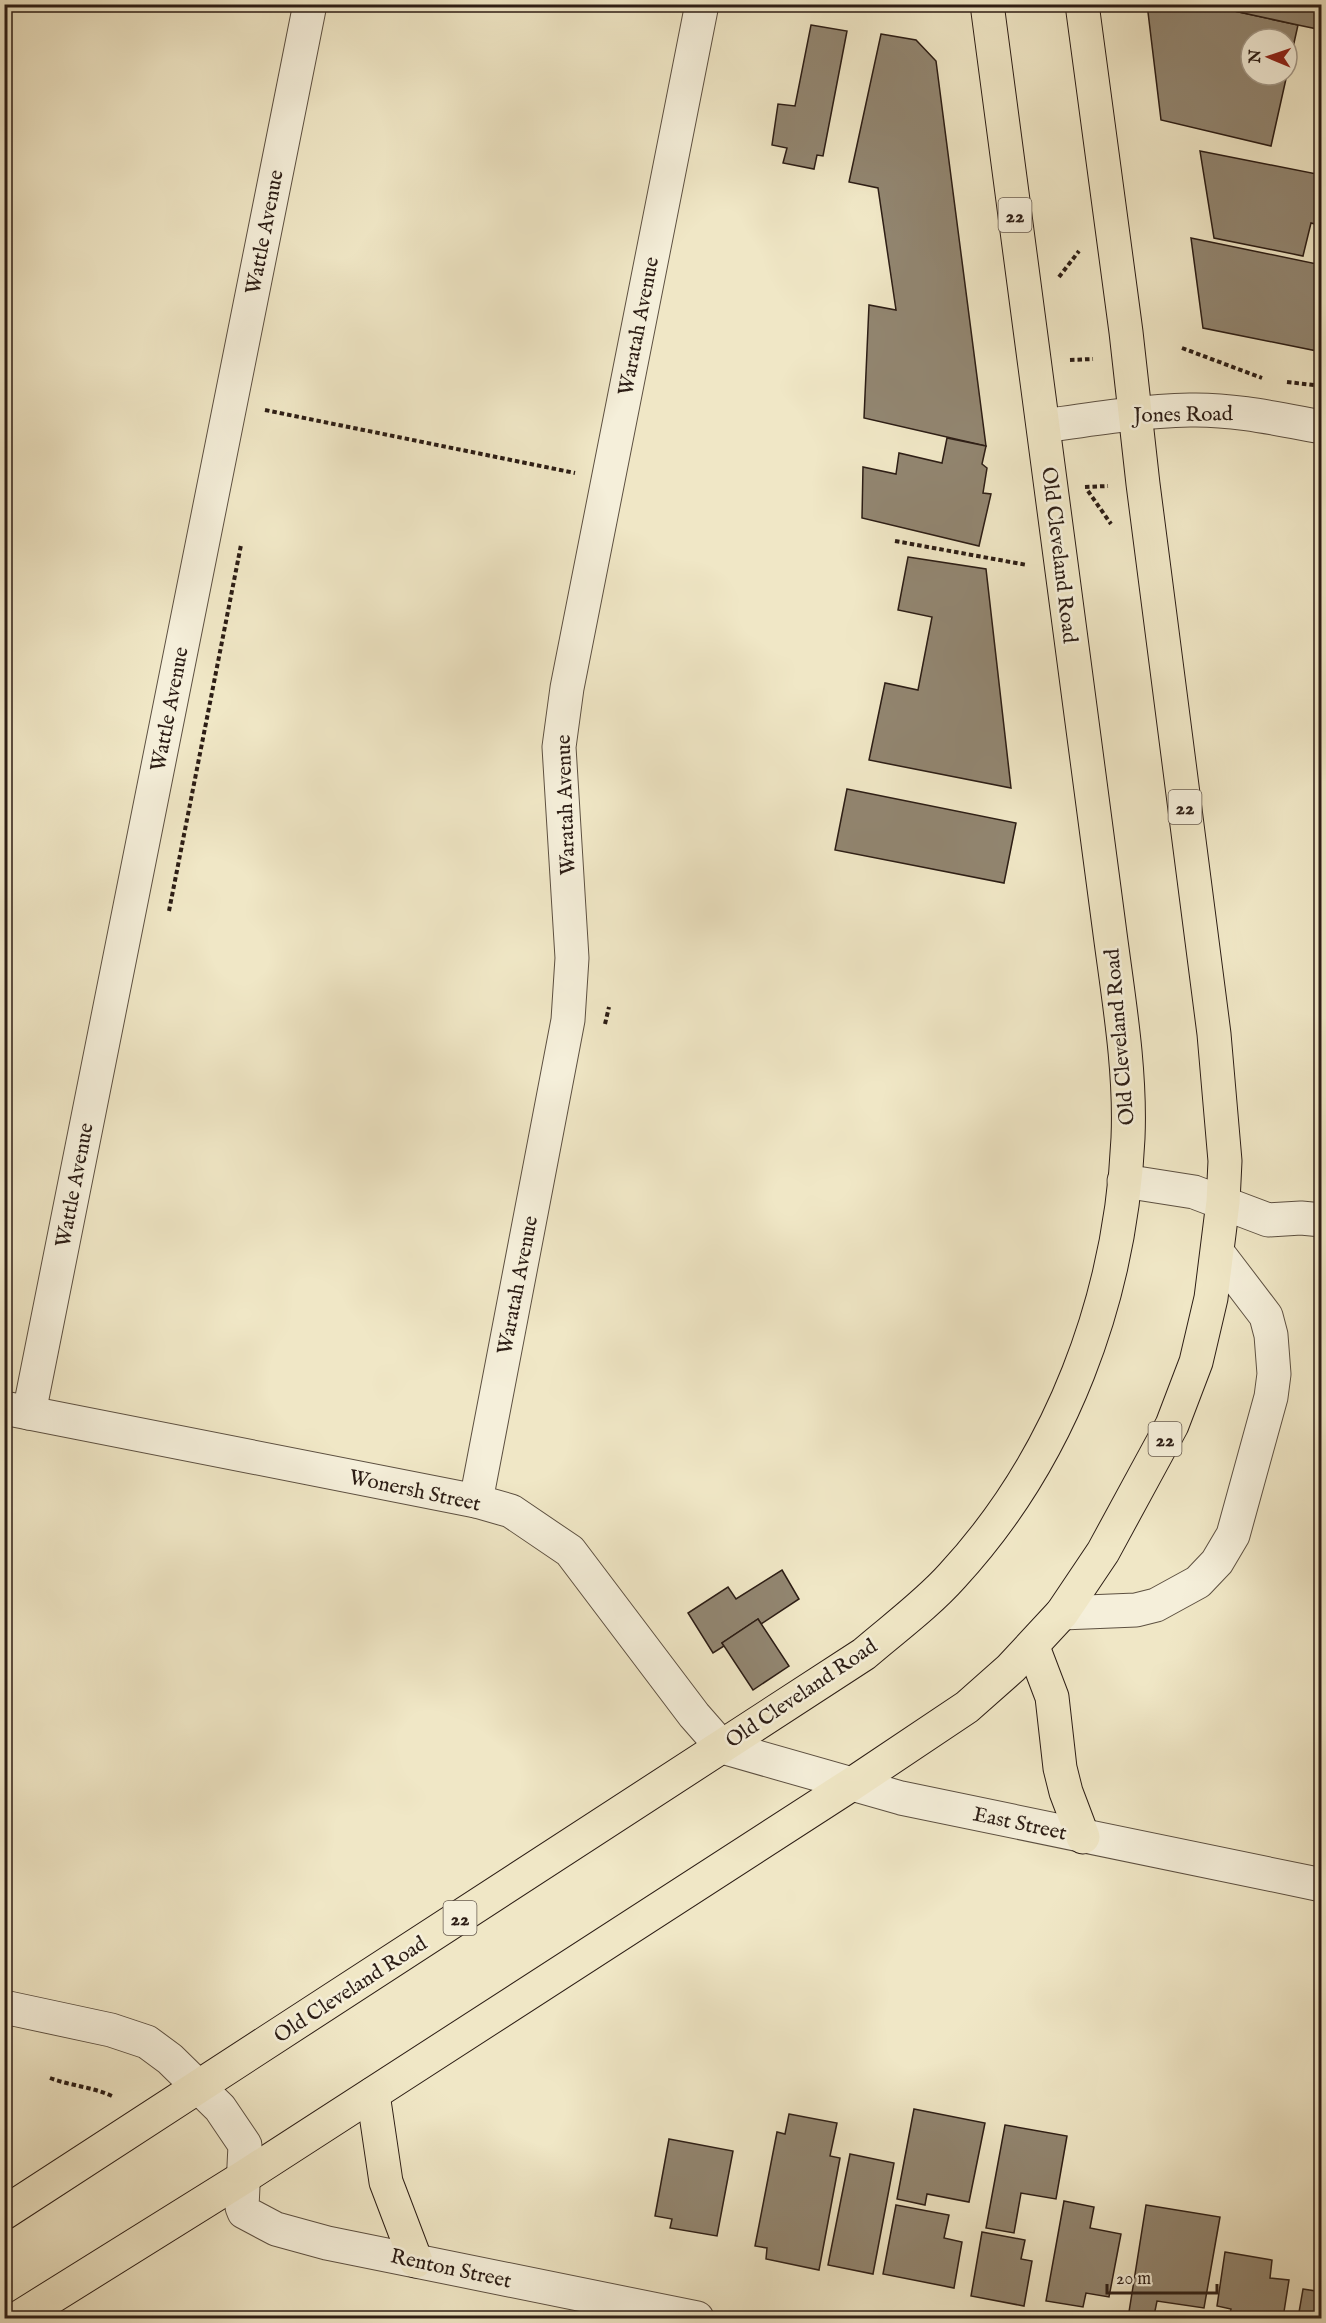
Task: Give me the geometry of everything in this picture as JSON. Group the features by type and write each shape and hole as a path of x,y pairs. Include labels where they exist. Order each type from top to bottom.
{"highway":[{"name":"Old Cleveland Road","path":"4,2213 864,1654 952,1577 1004,1512 1039,1455 1079,1370 1107,1280 1124,1181 1128,1138 1124,1044 987,4"},
{"name":"22","path":"18,2319 373,2094 967,1707 1033,1647 1062,1613 1103,1552 1172,1425 1196,1362 1211,1298 1218,1253 1225,1161 1214,1034 1082,4"},
{"path":"1033,1647 1052,1697 1060,1768 1066,1792 1083,1837"},
{"path":"373,2094 386,2182 416,2261"}],"street":[{"name":"Wattle Avenue","path":"17,1410 230,402 310,4"},
{"name":"Waratah Avenue","path":"476,1501 568,1020 572,958 559,747 567,688 702,4"},
{"name":"Jones Road","path":"1044,426 1136,413 1210,411 1260,415 1322,427"},
{"path":"1124,1181 1194,1192 1268,1220 1301,1218 1322,1220"},
{"path":"1062,1613 1136,1610 1156,1605 1198,1582 1217,1562 1233,1535 1271,1397 1274,1374 1266,1316 1218,1253"},
{"name":"Wonersh Street","path":"17,1410 476,1501 511,1511 570,1551 694,1715 722,1747"},
{"name":"East Street","path":"722,1747 902,1798 1322,1885"},
{"path":"4,2007 111,2030 147,2042 170,2059 220,2108 245,2145 244,2177"},
{"name":"Renton Street","path":"244,2177 242,2207 244,2212 276,2229 327,2243 697,2319"}],"path":[{"path":"1060,288 1059,278 1079,251"},
{"path":"1182,348 1266,379"},
{"path":"1068,351 1066,360 1100,358"},
{"path":"1277,381 1322,386"},
{"path":"230,402 608,479"},
{"path":"1078,488 1117,485"},
{"path":"895,541 1062,570"},
{"path":"169,911 241,545"},
{"path":"50,2078 114,2097"}],"building":[{"path":"1147,4 1202,4 1298,25 1298,27 1239,27 1239,87 1284,87 1271,146 1161,120"},
{"path":"1202,4 1322,4 1322,30 1298,25"},
{"path":"811,25 847,31 823,156 817,155 814,169 783,163 787,148 772,145 778,104 795,106"},
{"path":"881,34 916,40 936,61 986,446 864,418 869,305 896,310 878,188 849,182"},
{"path":"1200,151 1322,175 1322,226 1311,223 1303,256 1214,238"},
{"path":"1191,238 1322,265 1322,352 1203,328"},
{"path":"947,438 986,446 982,464 987,468 983,493 991,494 979,546 862,518 863,467 896,474 899,453 942,463"},
{"path":"908,557 986,569 1011,788 869,760 885,683 918,690 932,617 898,610"},
{"path":"847,789 1016,823 1004,883 835,850"},
{"path":"782,1570 799,1599 761,1624 758,1619 722,1643 724,1646 713,1653 688,1613 728,1587 736,1599"},
{"path":"758,1619 789,1666 753,1690 722,1643"},
{"path":"914,2109 985,2123 969,2202 927,2194 925,2205 897,2199"},
{"path":"789,2114 837,2123 830,2156 840,2158 819,2270 766,2259 767,2248 755,2246 777,2132 785,2134"},
{"path":"1005,2125 1067,2136 1056,2199 1021,2193 1014,2233 986,2228"},
{"path":"669,2139 733,2151 717,2236 670,2228 672,2219 655,2216"},
{"path":"850,2154 894,2163 873,2274 828,2265"},
{"path":"1064,2201 1094,2207 1090,2228 1121,2234 1109,2297 1086,2293 1083,2307 1046,2301"},
{"path":"896,2205 949,2215 944,2238 962,2242 954,2288 883,2274"},
{"path":"1146,2205 1220,2217 1204,2308 1157,2301 1154,2316 1129,2312"},
{"path":"982,2232 1025,2240 1021,2259 1032,2261 1024,2306 971,2296"},
{"path":"1225,2252 1272,2260 1270,2278 1289,2280 1283,2318 1229,2318 1231,2309 1217,2306"},
{"path":"1303,2289 1322,2292 1322,2318 1298,2318"}]}
